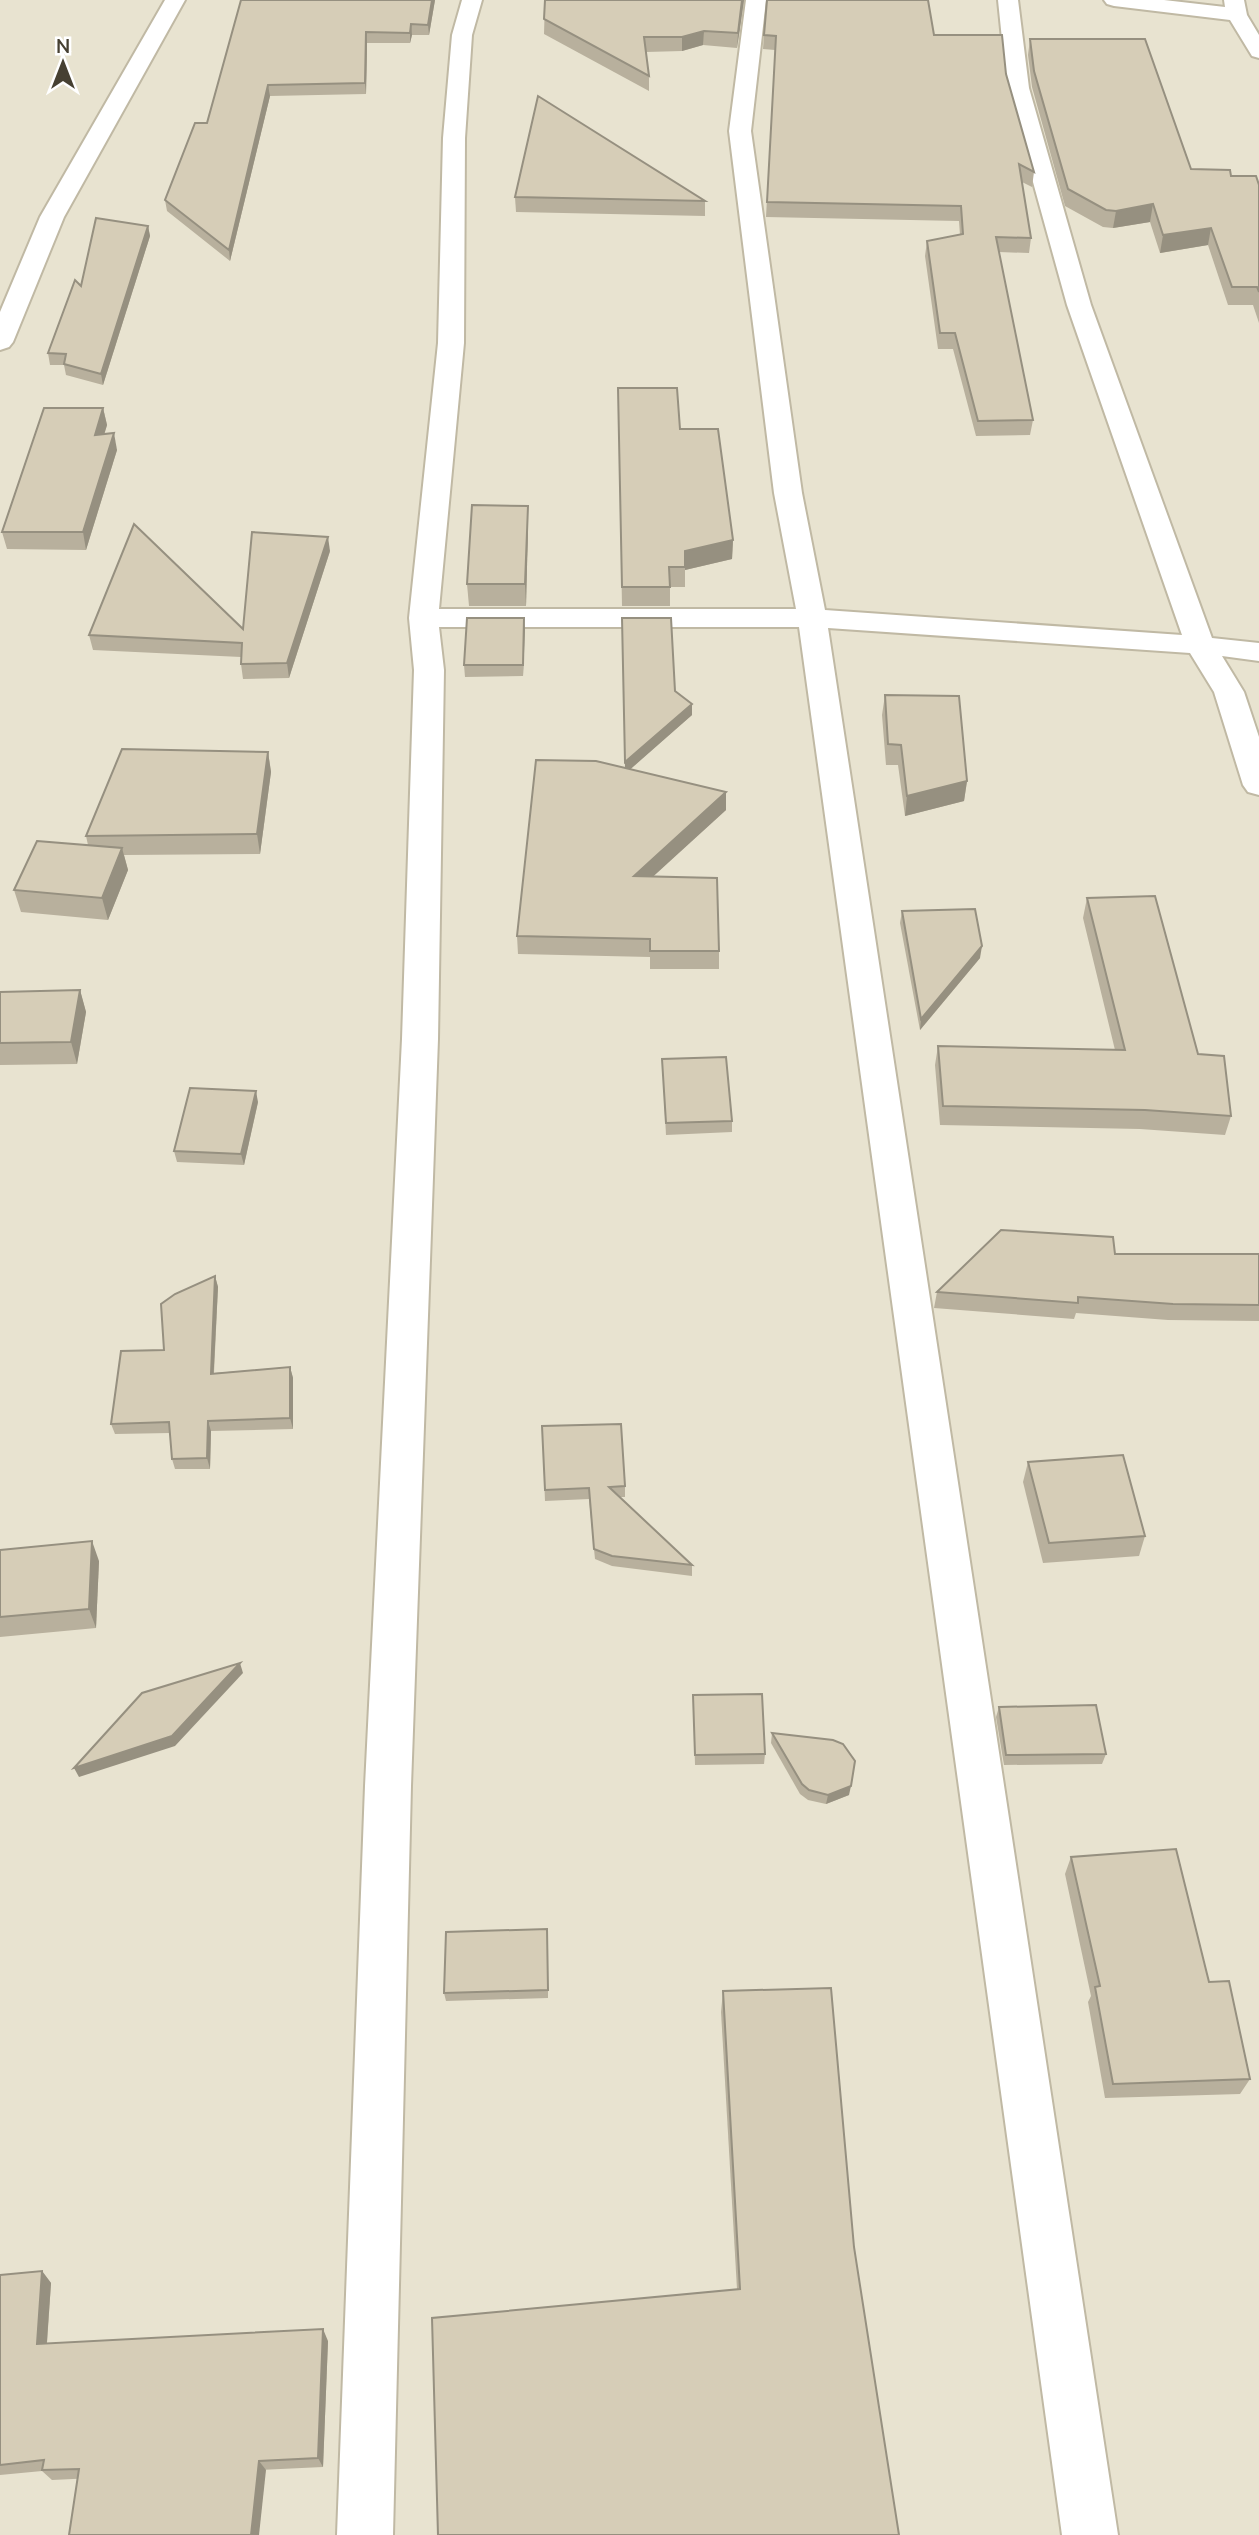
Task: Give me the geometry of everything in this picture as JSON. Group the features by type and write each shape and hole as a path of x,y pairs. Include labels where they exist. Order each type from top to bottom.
{"street":[{"path":"0,342 52,217 175,0"},
{"path":"365,2535 388,1786 420,1039 429,670 424,618 451,343 454,138 462,35 472,0"},
{"path":"756,0 740,131 788,493 812,618 1090,2535"},
{"path":"1008,0 1018,88 1079,305 1200,645 1229,692 1259,785"},
{"path":"1114,0 1235,7 1259,52"},
{"path":"424,618 812,618 1200,645 1259,652"}],"shaded area":[{"path":"0,0 1259,0 1259,2535 0,2535"}],"building":[{"path":"241,0 432,0 428,25 411,24 410,33 366,32 365,83 268,85 229,250 165,200 195,123 207,123"},
{"path":"545,0 742,0 738,33 704,31 682,37 644,37 649,76 544,19"},
{"path":"767,0 928,0 934,35 1002,35 1006,74 1034,172 1019,164 1031,238 996,237 1033,420 978,421 955,333 940,333 927,241 963,234 961,206 767,202 776,36 764,35"},
{"path":"1030,39 1145,39 1191,169 1230,170 1231,176 1256,176 1259,185 1259,292 1257,287 1232,287 1211,228 1163,235 1153,204 1116,211 1106,210 1068,189 1034,71"},
{"path":"538,96 705,201 515,197"},
{"path":"96,218 148,226 101,374 64,364 66,354 48,353 75,280 81,286"},
{"path":"618,388 677,388 680,429 718,429 733,540 685,551 685,567 669,567 670,587 622,587"},
{"path":"44,408 103,408 95,435 114,433 83,532 2,532"},
{"path":"472,505 528,506 525,584 467,584"},
{"path":"134,524 243,629 252,532 328,537 287,663 241,664 242,643 89,635"},
{"path":"467,618 524,618 523,665 464,665"},
{"path":"622,618 671,618 675,691 692,704 625,762"},
{"path":"885,695 959,696 967,781 907,796 901,745 888,744"},
{"path":"122,749 268,752 257,834 86,836"},
{"path":"536,760 596,761 726,792 634,876 717,878 719,951 650,951 650,939 517,936"},
{"path":"37,841 122,848 102,898 14,890"},
{"path":"1155,896 1198,1054 1224,1056 1231,1116 1145,1110 943,1106 938,1046 1125,1050 1087,898"},
{"path":"975,909 982,946 921,1019 902,911"},
{"path":"80,990 71,1042 0,1043 0,992"},
{"path":"726,1057 732,1121 666,1123 662,1059"},
{"path":"190,1088 256,1091 241,1154 174,1151"},
{"path":"1001,1230 1113,1237 1115,1254 1259,1254 1259,1305 1173,1304 1078,1297 1078,1303 937,1292"},
{"path":"215,1276 211,1374 290,1367 290,1418 208,1421 207,1458 172,1459 169,1422 111,1424 121,1351 164,1350 161,1304 175,1294"},
{"path":"621,1424 625,1486 609,1487 692,1565 612,1556 594,1549 589,1488 545,1490 542,1426"},
{"path":"1123,1455 1145,1536 1049,1543 1028,1462"},
{"path":"92,1541 89,1609 0,1617 0,1550"},
{"path":"240,1663 172,1736 74,1768 142,1693"},
{"path":"762,1694 765,1754 695,1755 693,1695"},
{"path":"1096,1705 1106,1754 1006,1755 999,1707"},
{"path":"772,1733 833,1740 843,1744 855,1761 851,1786 828,1795 809,1790 802,1784"},
{"path":"1176,1849 1209,1982 1229,1981 1250,2079 1113,2084 1095,1987 1100,1986 1071,1857"},
{"path":"547,1929 548,1990 444,1993 446,1932"},
{"path":"831,1988 854,2247 899,2535 438,2535 432,2318 740,2289 723,1991"},
{"path":"42,2271 37,2344 323,2329 318,2458 259,2461 251,2535 69,2535 79,2469 42,2470 44,2460 0,2465 0,2275"}]}
